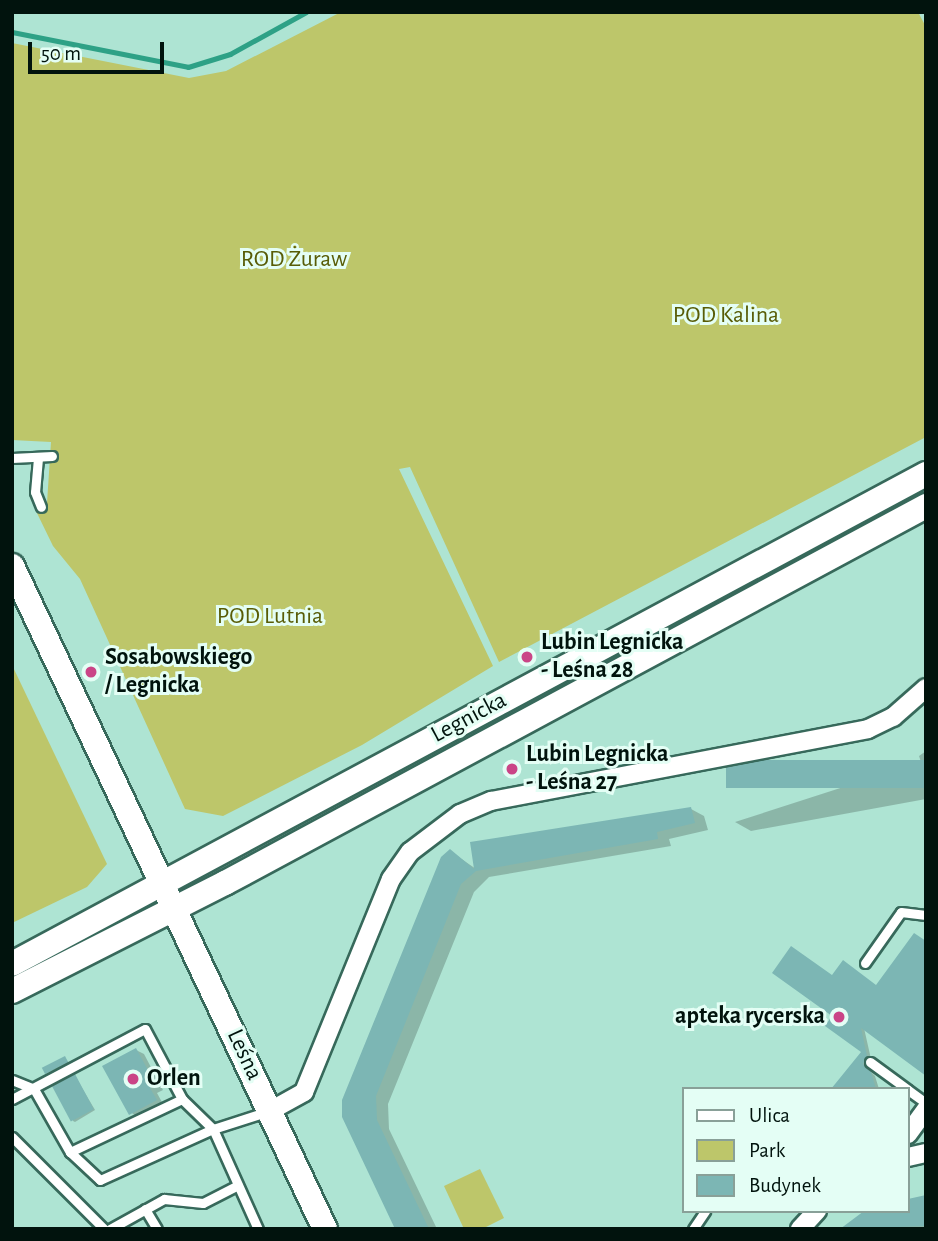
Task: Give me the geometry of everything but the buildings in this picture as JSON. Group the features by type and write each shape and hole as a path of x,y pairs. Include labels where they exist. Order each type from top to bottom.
{"main road":[{"name":"Legnicka","path":"12,964 926,474"},
{"name":"Legnicka","path":"12,991 176,909 926,506"},
{"name":"Leśna","path":"12,566 325,1229"}],"street":[{"path":"270,1111 304,1092 391,879 410,852 460,814 491,801 868,729 902,711 926,688"},
{"path":"910,1131 926,1110"},
{"path":"800,1229 815,1213"}],"lane":[{"path":"12,458 52,456"},
{"path":"38,458 35,492 41,507"},
{"path":"865,963 901,912 926,915"},
{"path":"12,1098 34,1089 145,1029 182,1099 213,1129 258,1229"},
{"path":"870,1062 904,1087"},
{"path":"12,1080 34,1089 70,1152 100,1180 213,1129 270,1111"},
{"path":"910,1091 926,1103"},
{"path":"70,1152 182,1099"},
{"path":"12,1137 107,1229 164,1199 204,1203 238,1185"},
{"path":"145,1209 157,1229"},
{"path":"693,1229 704,1213"}],"green space":[{"path":"341,12 918,12 926,27 926,437 499,662 410,467 399,469 493,666 362,745 223,816 185,809 80,579 53,546 35,509 47,503 51,442 12,440 12,43 189,78 226,71"},
{"path":"12,665 107,864 87,887 12,923"},
{"path":"480,1169 504,1218 482,1229 464,1229 444,1186"}],"waterway":[{"path":"12,32 188,67 230,54 306,12"}],"place":[{"name":"Lubin Legnicka - Leśna 28","path":"527,657"},
{"name":"Sosabowskiego / Legnicka","path":"91,672"},
{"name":"Lubin Legnicka - Leśna 27","path":"512,769"},
{"name":"apteka rycerska","path":"839,1017"},
{"name":"Orlen","path":"133,1079"}],"park label":[{"name":"ROD Żuraw","path":"294,260"},
{"name":"POD Kalina","path":"726,316"},
{"name":"POD Lutnia","path":"270,617"}]}
